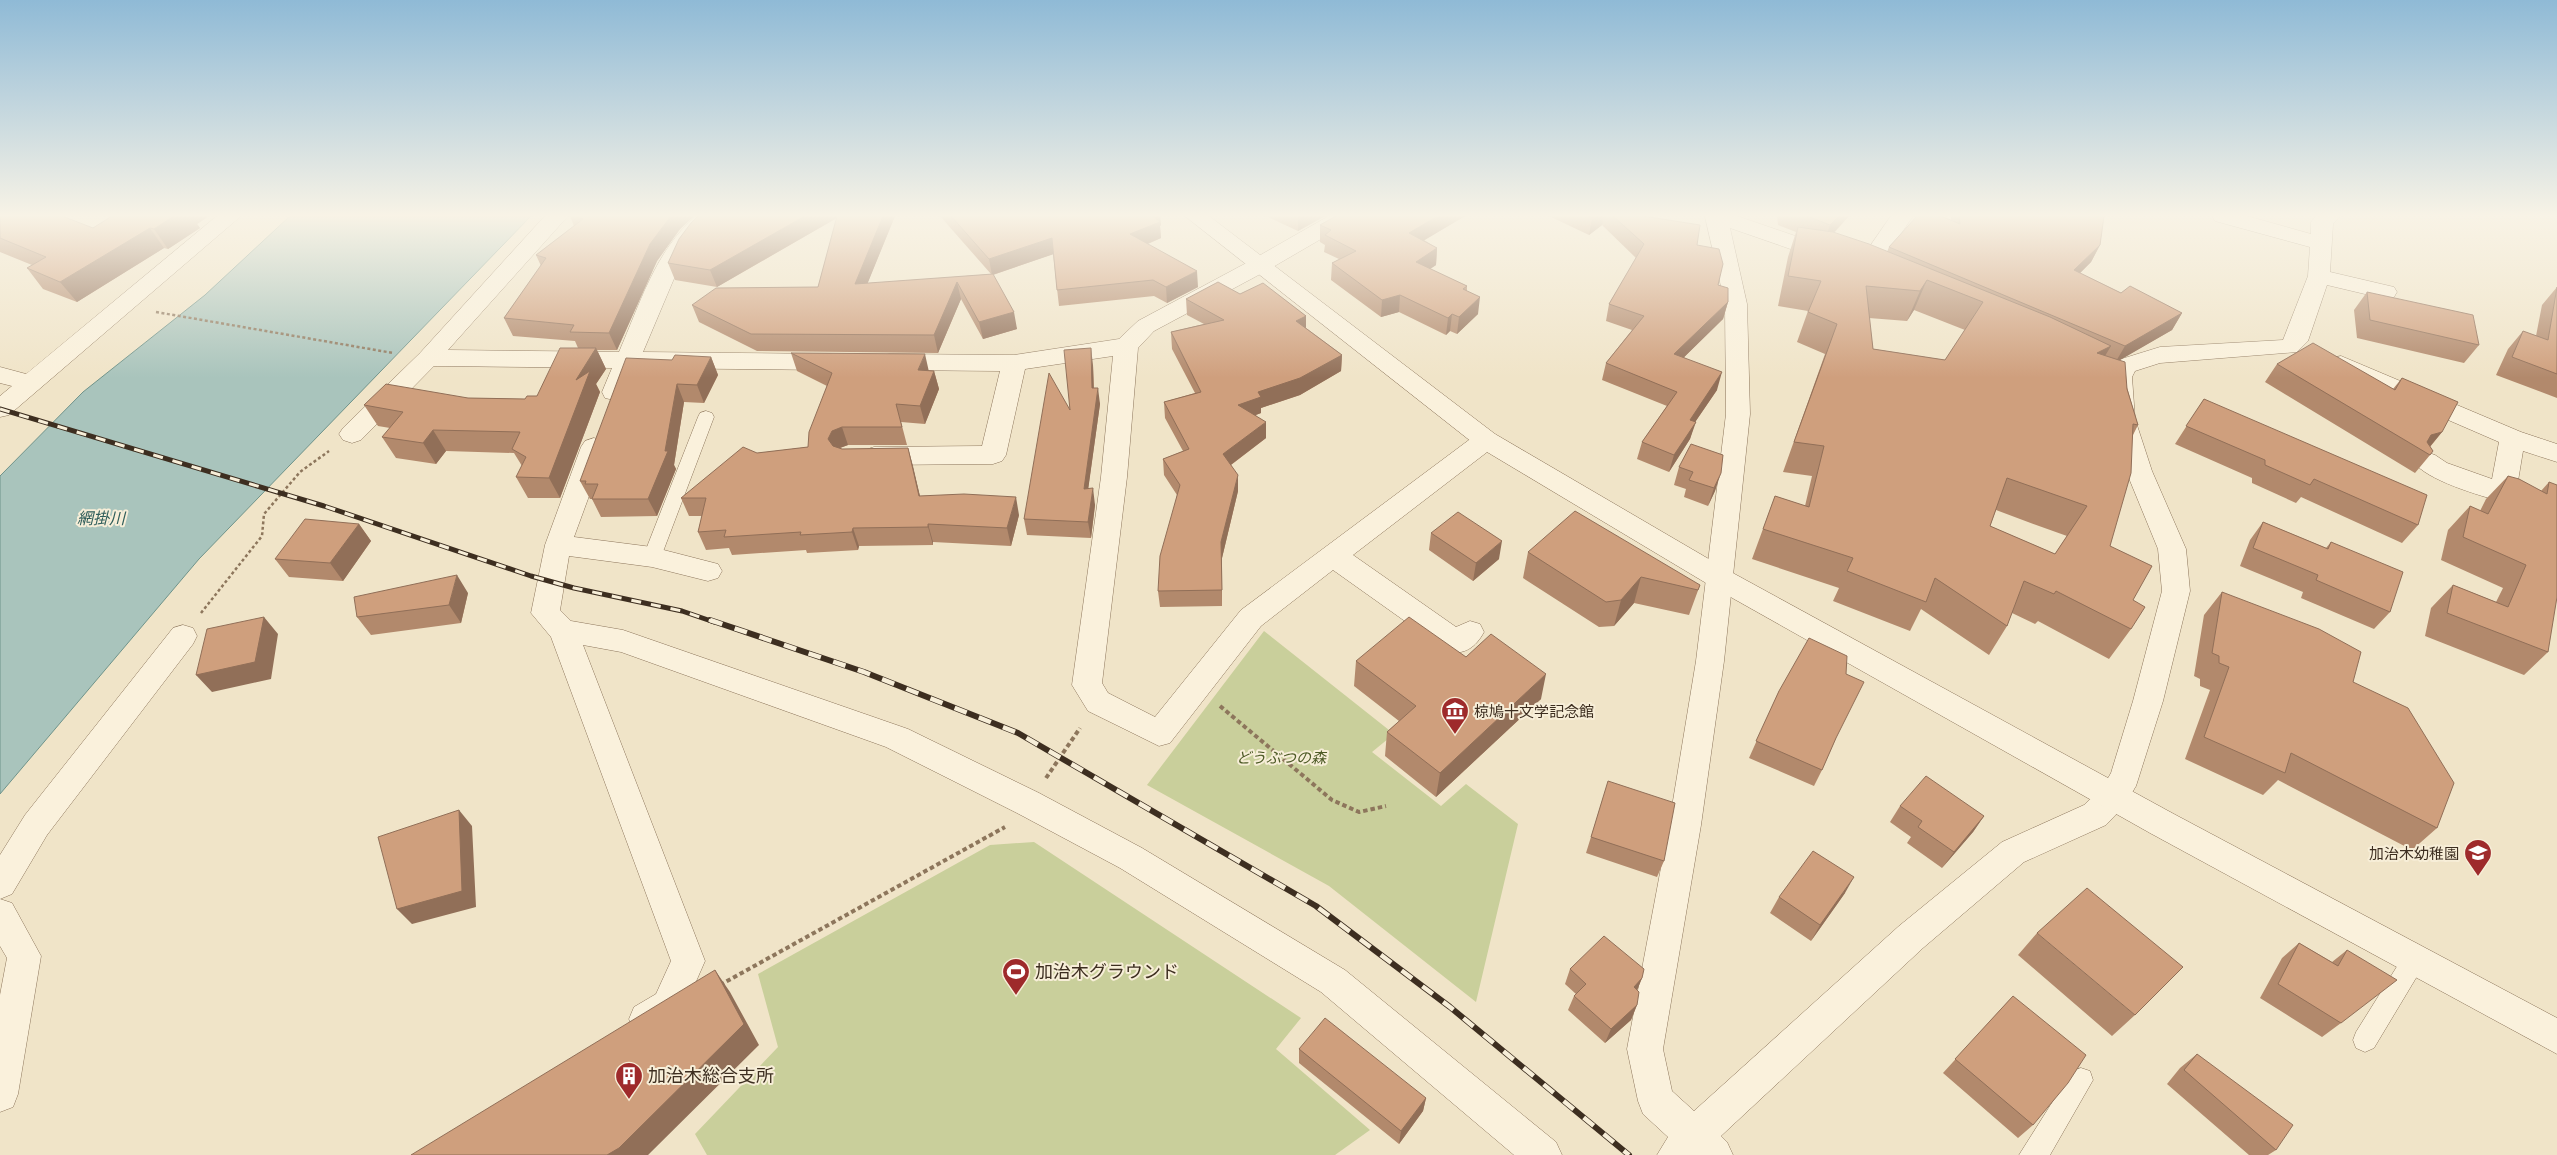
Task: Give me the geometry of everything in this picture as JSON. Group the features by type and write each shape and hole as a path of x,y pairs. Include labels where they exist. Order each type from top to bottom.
{"street":[{"path":"0,409 165,270"},
{"path":"352,434 428,358 508,270"},
{"path":"617,1037 668,1006 688,961 563,631 545,612 558,545 626,360 666,270"},
{"path":"428,358 1014,363 1126,346 1146,326 1251,270"},
{"path":"1263,270 1486,440 1721,579 2113,797 2557,1037"},
{"path":"1729,270 1736,304 1738,414 1721,579 1685,825 1645,1049 1656,1101 1694,1149 1911,937 2013,852 2095,815 2113,797 2125,777 2148,701 2176,591 2172,549 2139,471 2111,373 2140,360 2160,355 2289,347 2296,341 2319,276 2319,270"},
{"path":"2319,276 2386,292"},
{"path":"2296,341 2317,354 2512,438 2557,453"},
{"path":"1126,346 1114,477 1086,685 1098,702 1159,734 1251,618 1486,440"},
{"path":"848,456 993,455 1014,363"},
{"path":"0,375 30,383"},
{"path":"2426,461 2438,469 2503,493 2512,438"},
{"path":"558,545 652,558 708,571"},
{"path":"1332,556 1457,643 1470,632"},
{"path":"563,631 623,641 897,738 1028,803 1131,858 1333,981 1542,1155"},
{"path":"0,884 36,826 183,636"},
{"path":"0,914 24,956 0,1094"}],"lane":[{"path":"652,558 706,417"},
{"path":"2365,1040 2414,960"},
{"path":"2032,1155 2040,1147 2081,1080"}],"path":[{"path":"150,312 395,354"},
{"path":"183,636 262,536 264,514 300,472 352,434"},
{"path":"1196,686 1332,800 1359,812 1386,806"},
{"path":"668,1006 733,980 1005,827 1028,803 1098,702"}],"green space":[{"name":"どうぶつの森","path":"1264,631 1394,734 1372,752 1441,806 1466,784 1518,824 1476,1002 1329,886 1147,785"},
{"name":"加治木グラウンド","path":"1034,842 1301,1018 1276,1049 1370,1130 1335,1155 707,1155 695,1134 778,1047 758,974 990,845"}],"water":[{"name":"網掛川","path":"232,270 479,270 199,559 0,794 0,476 83,392 205,295"}],"building":[{"path":"31,270 80,270 60,282"},
{"path":"538,270 638,270 609,333 570,332 574,325 504,318"},
{"path":"823,270 861,270 855,284 993,274 1014,312 979,322 957,282 934,335 751,334 692,305 716,288 818,287"},
{"path":"1055,270 1197,271 1166,287 1153,280 1057,290"},
{"path":"1341,270 1433,270 1467,286 1463,289 1480,297 1459,317 1452,314 1448,318 1400,295 1382,300"},
{"path":"1629,270 1722,270 1718,285 1728,288 1728,302 1674,354 1722,372 1690,420 1696,422 1674,455 1642,442 1677,392 1606,363 1644,316 1609,304"},
{"path":"1789,270 1933,270 2050,317 2111,346 2097,353 2125,362 2127,389 2138,425 2133,424 2131,473 2110,546 2152,566 2133,600 2145,607 2131,629 2056,591 2054,594 2024,581 2007,626 1935,578 1926,602 1847,571 1853,558 1763,529 1775,496 1809,507 1824,446 1794,442 1837,324 1808,312 1821,281 1788,276","holes":["1927,280 1983,302 1945,360 1873,349 1866,286 1920,291","2007,478 2087,506 2055,554 1990,526"]},
{"path":"1944,270 2074,270 2121,293 2130,286 2182,313 2125,346"},
{"path":"1218,282 1240,294 1263,283 1306,316 1296,321 1342,355 1300,378 1258,392 1261,397 1238,405 1266,422 1223,454 1238,475 1221,542 1222,590 1158,591 1160,556 1180,485 1163,459 1189,449 1164,402 1201,392 1171,332 1224,320 1186,299"},
{"path":"2557,287 2557,374 2512,357 2523,331 2548,340"},
{"path":"2367,292 2473,315 2479,345 2370,320"},
{"path":"2313,343 2395,390 2402,378 2458,402 2442,432 2431,435 2427,442 2433,451 2430,455 2277,364"},
{"path":"560,348 596,348 576,380 590,371 549,478 516,477 526,457 512,449 520,432 433,430 423,443 382,437 403,412 364,405 386,384 468,398 525,399 527,396 537,396"},
{"path":"1091,348 1092,388 1098,388 1084,489 1093,488 1088,522 1024,519 1049,373 1070,410 1064,350"},
{"path":"791,353 925,354 918,370 934,371 920,406 896,404 902,427 842,427 832,431 828,439 833,446 842,449 908,448 919,496 964,494 1016,497 1007,528 928,524 928,527 853,528 852,532 800,535 801,532 724,537 726,530 698,532 706,498 681,498 743,447 757,453 808,447 809,432 832,373"},
{"path":"675,355 711,357 697,385 677,384 665,451 668,451 648,499 592,499 598,484 585,484 586,481 580,481 626,358 672,360"},
{"path":"2204,399 2427,495 2418,525 2314,479 2310,485 2265,465 2265,460 2186,426"},
{"path":"1691,444 1723,455 1721,473 1714,488 1689,480 1693,472 1679,467"},
{"path":"2508,476 2519,479 2547,494 2549,482 2557,485 2557,597 2548,652 2447,613 2453,585 2508,607 2526,565 2463,537 2470,506 2488,514"},
{"path":"1575,511 1700,585 1698,590 1641,577 1621,600 1606,602 1528,552"},
{"path":"1458,512 1502,541 1476,563 1431,533"},
{"path":"305,519 359,524 330,563 275,559"},
{"path":"2263,522 2328,549 2331,542 2403,572 2390,612 2316,580 2318,575 2253,548"},
{"path":"457,575 449,605 357,617 354,597"},
{"path":"2222,592 2319,629 2361,652 2353,682 2408,708 2454,783 2437,828 2291,753 2285,773 2204,737 2229,667 2219,663 2219,656 2212,653"},
{"path":"264,617 255,662 196,675 207,629"},
{"path":"1409,617 1466,657 1491,634 1546,674 1440,773 1387,732 1416,706 1356,661"},
{"path":"1809,638 1847,656 1846,674 1864,682 1822,770 1756,741 1779,691"},
{"path":"1926,776 1984,816 1954,852 1918,827 1922,821 1900,806"},
{"path":"1608,781 1675,803 1664,861 1591,837"},
{"path":"459,810 462,891 397,909 378,837"},
{"path":"1813,851 1854,877 1820,925 1779,897"},
{"path":"2087,888 2183,967 2135,1015 2037,933"},
{"path":"1604,936 1644,969 1642,978 1634,987 1639,992 1637,1005 1611,1029 1574,996 1586,984 1570,969"},
{"path":"2299,943 2338,966 2347,950 2397,980 2341,1023 2278,984"},
{"name":"加治木総合支所","path":"715,970 744,1024 619,1148 607,1155 411,1155"},
{"path":"2013,996 2086,1055 2068,1083 2033,1125 1955,1059"},
{"path":"1325,1018 1426,1098 1401,1131 1299,1049"},
{"path":"2197,1054 2293,1125 2276,1150 2184,1070"}],"railway":[{"path":"0,409 324,506 531,576 574,588 682,611 714,622"},
{"path":"710,620 864,672 1018,733 1316,906 1450,1007 1629,1155"}],"place":[{"name":"椋鳩十文学記念館","path":"1455,735"},
{"name":"加治木幼稚園","path":"2478,877"},
{"name":"加治木グラウンド","path":"1016,996"},
{"name":"加治木総合支所","path":"629,1100"}]}
